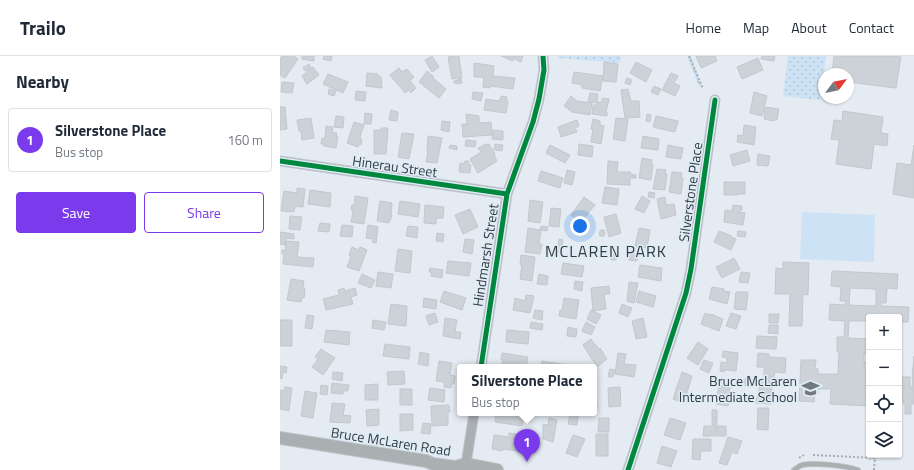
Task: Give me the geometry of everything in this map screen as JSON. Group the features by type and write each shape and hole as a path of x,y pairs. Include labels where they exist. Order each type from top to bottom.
{"main road":[{"name":"Bruce McLaren Road","path":"280,438 426,461 434,464 497,470"}],"street":[{"name":"Hindmarsh Street","path":"481,364 507,194 533,122 539,99 544,70 543,56"},
{"name":"Silverstone Place","path":"628,470 686,292 691,270 715,100"},
{"name":"Hinerau Street","path":"280,161 507,194"},
{"path":"458,467 473,416"}],"lane":[{"path":"794,470 801,465 810,464 849,467 858,470"}],"path":[{"path":"689,56 701,88 703,89"},
{"path":"813,455 875,458 874,470"}],"shaded area":[{"path":"558,56 621,56 620,63 559,58"},
{"path":"687,56 691,56 702,85 699,87"},
{"path":"788,56 826,56 824,68 818,68 818,100 783,96"},
{"path":"802,212 875,215 874,262 800,259"}],"building":[{"path":"282,56 294,56 298,59 285,78 280,75 280,59"},
{"path":"302,56 314,56 314,61 302,59"},
{"path":"324,56 332,56 331,61 323,59"},
{"path":"432,56 439,67 432,72 425,60"},
{"path":"449,56 459,56 462,78 452,79 448,58"},
{"path":"501,56 515,56 513,61"},
{"path":"516,56 523,56 521,62 515,59"},
{"path":"696,56 715,56 717,61 701,68"},
{"path":"762,56 775,56 774,61 761,59"},
{"path":"834,56 901,57 896,88 854,83 854,68 833,68"},
{"path":"758,58 763,70 742,79 737,67"},
{"path":"604,62 618,64 616,82 603,81"},
{"path":"636,62 652,70 646,82 630,73"},
{"path":"474,63 494,66 493,76 515,78 513,89 490,86 490,88 483,87 484,77 474,77"},
{"path":"309,64 311,68 305,71 303,68"},
{"path":"313,67 319,75 307,84 302,76"},
{"path":"399,68 402,72 407,69 414,77 410,81 416,88 411,93 409,90 405,93 390,75"},
{"path":"427,71 446,89 439,98 419,82"},
{"path":"574,72 603,76 600,91 582,88 582,85 572,83"},
{"path":"367,73 378,74 378,76 381,77 382,88 366,86"},
{"path":"671,73 678,76 674,83 680,86 675,96 662,90"},
{"path":"328,74 348,82 343,93 323,84"},
{"path":"627,78 632,80 630,85 625,83"},
{"path":"461,79 462,83 454,83 454,81"},
{"path":"282,82 294,83 292,93 281,92"},
{"path":"654,86 661,89 658,95 651,92"},
{"path":"329,89 336,91 334,96 328,94"},
{"path":"628,89 631,101 639,101 640,117 625,118 621,90"},
{"path":"356,91 366,92 365,101 355,100"},
{"path":"473,92 483,93 481,101 472,99"},
{"path":"754,92 767,96 762,116 750,113"},
{"path":"590,93 598,94 597,103 588,101"},
{"path":"501,96 507,97 506,101 508,101 506,113 484,110 486,99 499,101"},
{"path":"571,96 577,101 592,103 590,115 572,112 564,106"},
{"path":"602,98 609,99 606,112 607,116 592,114 593,105 597,105 598,102 602,102"},
{"path":"280,107 285,107 287,129 280,130"},
{"path":"765,107 779,109 777,120 774,121 764,119"},
{"path":"391,110 398,112 397,121 389,120"},
{"path":"843,111 883,117 881,133 888,134 887,146 874,144 871,169 836,164 839,140 831,139 834,120 842,121"},
{"path":"365,113 372,114 371,124 364,124"},
{"path":"466,114 479,116 479,123 491,122 492,135 463,137 462,124 467,124"},
{"path":"647,114 651,115 650,122 646,121"},
{"path":"336,116 344,117 343,128 334,127"},
{"path":"656,116 678,121 675,132 653,127"},
{"path":"311,118 314,138 302,140 301,131 299,131 297,120"},
{"path":"616,118 628,119 625,141 613,139"},
{"path":"593,119 600,121 600,125 604,126 601,144 591,142"},
{"path":"577,120 579,126 575,128 577,132 561,137 558,127"},
{"path":"442,121 450,122 449,132 441,130"},
{"path":"354,122 364,125 360,137 362,140 361,145 359,144 358,147 347,143"},
{"path":"744,125 756,127 754,145 737,142 738,135 743,136"},
{"path":"326,126 333,127 332,132 337,133 336,136 338,137 336,148 321,144 322,138 325,138"},
{"path":"381,128 388,128 386,154 374,154 374,130 381,130"},
{"path":"493,130 503,131 503,140 492,139"},
{"path":"402,133 414,134 409,159 398,157"},
{"path":"428,136 442,138 437,163 426,162"},
{"path":"643,136 659,139 658,150 641,148"},
{"path":"466,140 476,141 475,147 465,146"},
{"path":"489,144 497,161 478,173 470,159 481,152 478,148"},
{"path":"495,144 503,145 502,151 494,150"},
{"path":"579,144 593,146 592,157 578,155"},
{"path":"450,145 457,146 457,150 449,148"},
{"path":"550,145 570,155 565,163 546,153"},
{"path":"668,145 683,148 681,159 666,157"},
{"path":"914,145 914,198 893,194 897,163 911,165"},
{"path":"747,150 750,161 733,166 730,155"},
{"path":"758,154 770,156 768,166 757,165"},
{"path":"642,158 652,160 651,180 639,178"},
{"path":"465,161 469,161 468,164 471,165 470,173 459,172 460,163 464,164"},
{"path":"608,161 618,162 617,172 631,172 630,174 636,175 636,178 630,178 630,185 607,184"},
{"path":"657,169 666,170 665,190 653,189"},
{"path":"567,170 575,172 572,185 564,183"},
{"path":"541,171 563,178 560,188 538,181"},
{"path":"672,172 682,173 681,178 683,178 681,194 669,192"},
{"path":"724,182 745,182 745,194 724,195"},
{"path":"605,187 619,189 617,205 602,203"},
{"path":"297,188 305,189 303,207 295,206 294,212 281,211 284,191 297,193"},
{"path":"310,190 331,193 330,207 308,204"},
{"path":"649,192 655,193 654,198 648,197"},
{"path":"355,196 368,198 364,224 351,222 353,211 351,210 352,205 354,205"},
{"path":"642,196 650,201 644,213 635,209"},
{"path":"584,197 595,205 581,222 571,215"},
{"path":"665,197 666,205 674,204 676,215 661,219 657,199"},
{"path":"530,200 543,202 540,223 528,221"},
{"path":"380,201 392,203 392,215 389,223 377,221"},
{"path":"400,201 420,204 418,217 398,214"},
{"path":"425,205 444,207 443,218 436,218 436,224 424,223"},
{"path":"733,205 742,206 742,210 739,212 745,213 743,225 724,222 725,210 732,211"},
{"path":"551,208 561,209 559,227 549,226"},
{"path":"470,209 478,227 463,234 455,215"},
{"path":"616,214 621,233 609,237 604,217"},
{"path":"290,216 302,217 300,230 289,229"},
{"path":"320,223 330,224 329,232 318,231"},
{"path":"342,225 353,226 352,237 340,236"},
{"path":"368,225 378,227 376,243 372,242 373,239 366,238"},
{"path":"408,226 418,227 417,238 406,236"},
{"path":"541,226 548,227 547,231 541,230 539,244 542,244 540,254 525,252 528,228 540,230"},
{"path":"639,228 650,230 647,248 635,246"},
{"path":"601,230 604,230 604,236 600,236 599,233"},
{"path":"719,231 736,239 731,250 714,242"},
{"path":"738,231 746,232 745,237 737,236"},
{"path":"280,232 294,234 294,239 286,238 285,245 280,244"},
{"path":"437,233 444,234 443,242 436,241"},
{"path":"465,239 474,240 472,254 463,252"},
{"path":"559,239 563,240 561,253 557,252"},
{"path":"286,241 299,242 297,257 314,258 313,267 283,264 284,254 282,254 282,250 285,251"},
{"path":"352,247 359,250 360,247 367,250 359,271 347,267 351,256 349,255"},
{"path":"398,249 412,251 410,273 395,271"},
{"path":"611,253 616,254 616,260 611,260"},
{"path":"630,253 638,254 637,261 629,260"},
{"path":"521,255 535,257 532,281 520,279 522,265 520,265"},
{"path":"734,258 740,269 722,278 716,267"},
{"path":"448,261 471,263 469,276 446,273"},
{"path":"783,262 809,263 808,295 803,294 802,326 789,326 790,294 775,294 776,268 783,269"},
{"path":"563,263 584,266 582,277 561,274"},
{"path":"640,265 662,268 661,281 638,277"},
{"path":"430,268 443,270 442,278 431,276 432,272 429,272"},
{"path":"832,271 898,274 897,289 887,288 886,303 881,303 881,306 909,307 908,322 902,322 902,314 866,314 866,321 849,321 848,338 866,339 866,354 864,354 864,362 866,362 866,406 830,404 831,389 818,389 818,394 815,394 814,402 799,401 801,360 816,360 815,368 818,369 818,374 838,374 839,352 837,352 837,337 844,337 845,321 829,320 830,304 845,305 846,301 840,301 841,287 831,286","holes":["850,288 876,289 876,306 849,305"]},
{"path":"378,272 393,274 391,288 376,286"},
{"path":"741,272 750,273 748,283 739,282"},
{"path":"362,274 375,280 371,288 358,283"},
{"path":"539,274 548,276 547,285 537,284"},
{"path":"291,279 304,281 304,298 302,298 301,302 287,300"},
{"path":"575,281 583,282 582,291 574,289"},
{"path":"629,282 638,283 634,303 627,301"},
{"path":"609,286 610,294 604,294 606,309 593,311 591,288"},
{"path":"712,287 724,289 724,291 730,292 727,304 709,299"},
{"path":"344,288 345,291 355,288 357,295 351,297 353,304 326,310 323,299 339,295 338,290"},
{"path":"444,291 466,298 462,310 440,302"},
{"path":"639,291 656,296 653,307 636,302"},
{"path":"736,292 748,292 746,310 734,309"},
{"path":"526,295 534,296 530,313 513,310 515,298 525,301"},
{"path":"424,298 437,300 436,309 423,307"},
{"path":"564,298 579,300 576,319 559,316 560,310 562,311"},
{"path":"391,304 407,306 406,326 388,324"},
{"path":"622,304 632,308 628,317 619,313"},
{"path":"535,310 543,311 542,320 533,318"},
{"path":"591,310 601,315 596,324 587,319"},
{"path":"435,313 438,322 429,325 426,316"},
{"path":"705,313 723,319 719,331 701,324"},
{"path":"731,313 741,316 736,329 726,326"},
{"path":"769,314 779,314 778,323 769,323"},
{"path":"307,315 314,316 312,329 305,328"},
{"path":"445,318 457,320 455,332 461,332 460,339 443,336"},
{"path":"643,318 647,337 636,339 632,321"},
{"path":"280,320 292,320 292,346 280,346"},
{"path":"373,320 386,322 384,330 372,328"},
{"path":"531,322 543,324 542,330 530,328"},
{"path":"586,322 595,327 591,335 582,331"},
{"path":"769,325 778,325 778,334 768,333"},
{"path":"568,327 577,329 576,337 567,336"},
{"path":"326,330 350,332 349,345 324,342"},
{"path":"507,330 529,332 528,344 506,342"},
{"path":"757,336 777,337 776,349 756,348"},
{"path":"591,339 599,349 600,348 607,359 597,367 597,364 595,364 583,345"},
{"path":"698,342 708,349 698,365 687,358"},
{"path":"385,344 410,347 409,359 383,356"},
{"path":"321,349 335,358 323,375 312,367 318,359 315,357"},
{"path":"723,351 738,353 736,371 720,371 721,362 727,363 727,358 722,357"},
{"path":"420,352 429,354 428,366 418,364"},
{"path":"502,353 528,357 527,364 502,364 503,360 501,360"},
{"path":"618,353 626,354 624,364 636,365 634,377 615,374"},
{"path":"758,353 769,354 769,357 786,358 785,373 775,372 774,378 764,378 764,367 757,367"},
{"path":"914,356 914,404 911,404 911,414 905,414 905,404 903,404 904,401 902,401 902,377 910,377 910,387 912,387"},
{"path":"704,360 713,363 709,373 700,369"},
{"path":"439,361 452,363 450,375 455,376 454,384 452,383 451,388 444,387 444,382 436,381"},
{"path":"542,361 562,364 542,364"},
{"path":"280,366 287,367 286,373 283,372 282,379 280,378"},
{"path":"610,369 615,370 613,377 608,377"},
{"path":"404,371 405,384 388,385 387,372"},
{"path":"333,372 343,373 342,381 332,379"},
{"path":"682,372 692,376 684,403 673,399"},
{"path":"745,379 752,379 751,387 745,386"},
{"path":"759,379 772,380 771,404 756,403 757,397 759,397"},
{"path":"332,383 349,385 348,391 343,391 343,394 331,393"},
{"path":"378,384 378,400 365,400 365,385"},
{"path":"321,385 328,386 327,395 320,394"},
{"path":"719,385 730,387 728,406 716,404"},
{"path":"285,387 292,388 289,411 280,409 280,390 284,391"},
{"path":"620,387 621,406 609,407 608,388"},
{"path":"430,388 445,390 444,402 428,400"},
{"path":"400,389 412,389 412,405 400,405"},
{"path":"305,391 317,393 313,418 301,416"},
{"path":"332,403 345,404 343,415 351,416 350,423 330,422"},
{"path":"449,405 450,412 448,412 448,425 432,426 431,406"},
{"path":"758,408 769,408 768,430 757,429"},
{"path":"379,409 379,425 367,426 366,410"},
{"path":"712,410 717,410 717,418 712,417"},
{"path":"400,414 413,414 413,430 400,431"},
{"path":"496,416 524,416 522,426 495,422"},
{"path":"570,416 578,416 577,425 568,424"},
{"path":"549,418 557,420 553,442 543,439 543,424 548,425"},
{"path":"599,418 609,418 609,432 598,432"},
{"path":"670,418 686,423 680,440 664,435"},
{"path":"712,418 717,418 717,425 712,425"},
{"path":"423,423 431,424 430,434 421,433"},
{"path":"704,426 716,426 716,436 703,436"},
{"path":"717,426 726,426 726,436 717,436"},
{"path":"509,433 522,435 519,451 503,449 502,451 492,449 494,435 509,437"},
{"path":"596,434 608,434 608,456 596,456"},
{"path":"573,435 585,439 577,457 566,453"},
{"path":"728,437 742,441 737,454 732,452 727,465 719,463"},
{"path":"693,439 711,439 711,451 701,451 700,460 692,459"},
{"path":"662,446 677,451 671,467 657,463"}],"cycle path":[{"path":"481,364 507,194 533,122 544,70 543,56"},
{"path":"628,470 686,293 691,269 715,100"},
{"path":"280,161 507,194"}],"place":[{"name":"Bruce McLaren Intermediate School","path":"810,388"},
{"name":"Silverstone Place","path":"527,462"}],"district":[{"name":"MCLAREN PARK","path":"606,251"}]}
